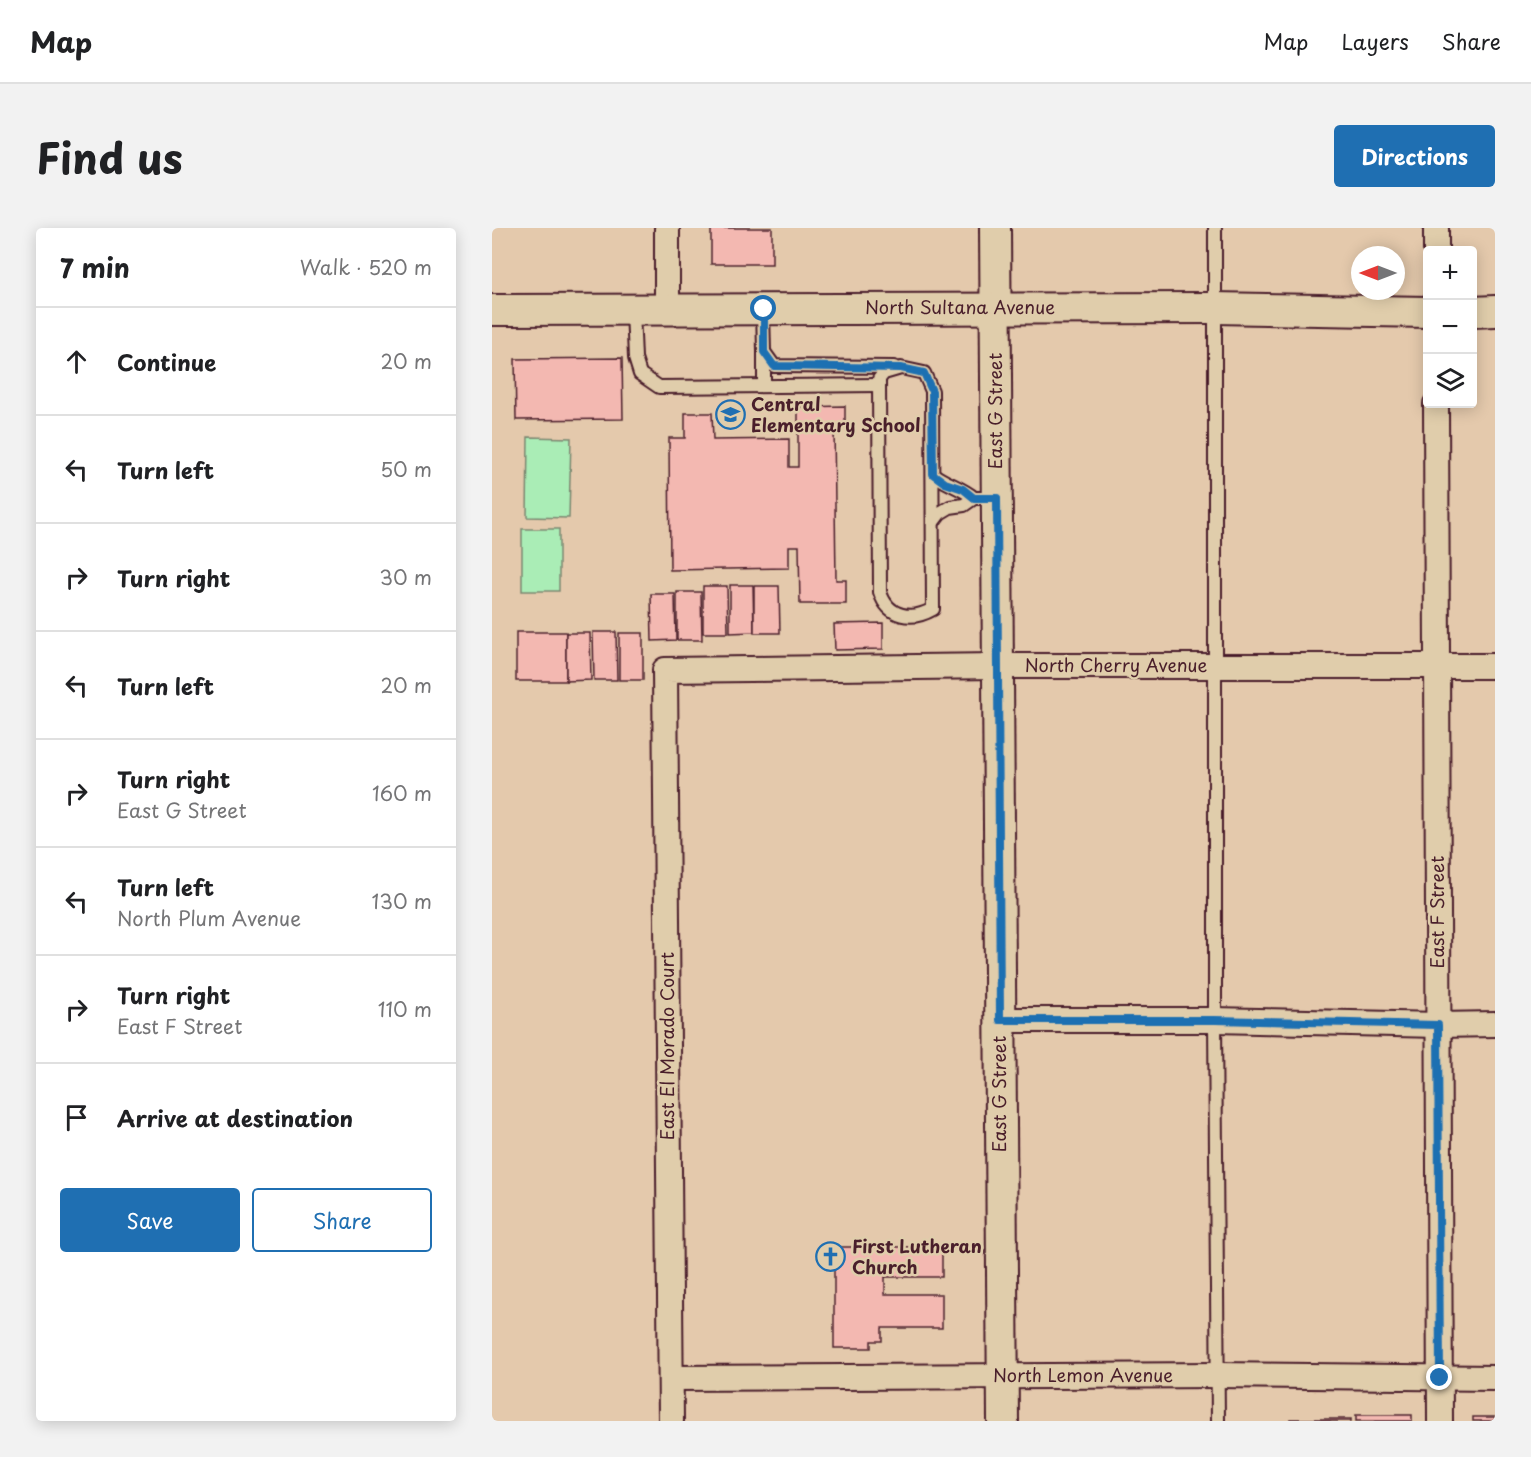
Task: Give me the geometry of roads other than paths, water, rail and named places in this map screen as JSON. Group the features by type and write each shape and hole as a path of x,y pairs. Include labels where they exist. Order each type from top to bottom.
{"street":[{"path":"667,228 667,309"},
{"name":"East G Street","path":"995,228 996,308 986,498 998,666 1003,1421"},
{"path":"1436,228 1436,246"},
{"name":"North Sultana Avenue","path":"492,310 1215,308 1423,312"},
{"path":"1477,312 1495,311"},
{"name":"East F Street","path":"1436,408 1440,1421"},
{"name":"North Cherry Avenue","path":"665,670 998,666 1495,666"},
{"name":"East El Morado Court","path":"665,670 671,1421"},
{"path":"1000,1020 1495,1024"},
{"name":"North Lemon Avenue","path":"671,1378 1003,1376 1495,1378"}],"lane":[{"path":"1215,228 1215,1020 1218,1421"},
{"path":"633,309 635,358 640,374 659,387 879,385"},
{"path":"764,309 764,386"},
{"path":"764,352 774,366 901,368 924,373 932,391 934,521 933,609 923,615 899,615 883,602 880,592 879,379 884,373 901,368"},
{"path":"933,474 945,483 986,498"},
{"path":"934,521 940,513 950,507 986,498"}],"place":[{"name":"Central Elementary School","path":"730,415"},
{"name":"First Lutheran Church","path":"831,1257"}]}
